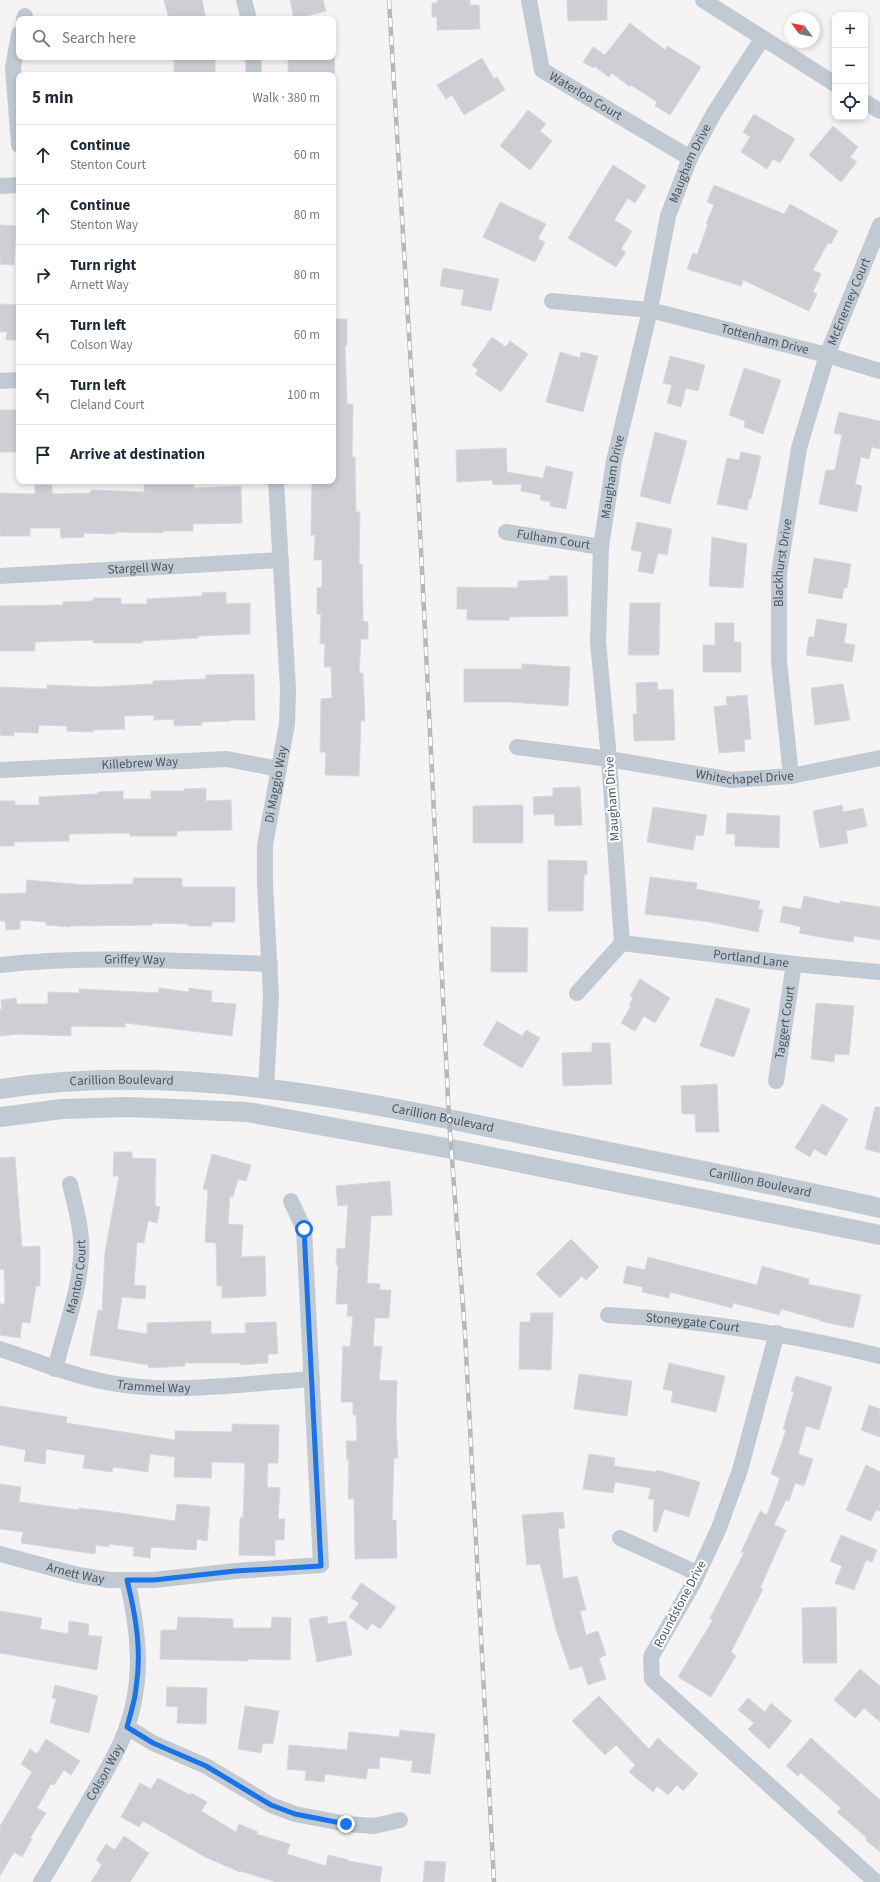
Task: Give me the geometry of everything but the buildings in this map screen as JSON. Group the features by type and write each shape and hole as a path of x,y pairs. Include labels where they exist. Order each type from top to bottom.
{"street":[{"path":"244,0 248,16"},
{"name":"Waterloo Court","path":"529,0 542,70 690,158"},
{"path":"703,0 762,39 832,82"},
{"name":"Maugham Drive","path":"622,942 609,759 598,642 601,547 614,461 650,310 668,216 690,158 714,113 762,39"},
{"path":"16,51 13,68 16,106"},
{"path":"253,60 254,72"},
{"path":"868,104 880,111"},
{"path":"0,186 16,185"},
{"name":"McEnerney Court","path":"827,355 880,225"},
{"name":"Tottenham Drive","path":"552,301 650,310 880,370"},
{"name":"Blackhurst Drive","path":"791,776 779,660 779,573 799,448 827,355"},
{"path":"0,381 16,380"},
{"name":"Di Maggio Way","path":"266,1088 271,996 264,885 265,845 287,724 288,689 276,484"},
{"name":"Fulham Court","path":"506,532 601,547"},
{"name":"Stargell Way","path":"0,576 281,560"},
{"name":"Whitechapel Drive","path":"517,747 609,759 732,780 791,776 880,758"},
{"name":"Killebrew Way","path":"0,770 227,759 279,769"},
{"path":"577,993 622,942"},
{"name":"Portland Lane","path":"622,942 794,964 880,972"},
{"name":"Griffey Way","path":"0,965 60,960 122,958 270,964"},
{"name":"Taggert Court","path":"776,1081 794,964"},
{"name":"Carillion Boulevard","path":"0,1089 23,1086 130,1079 182,1080 266,1088 341,1099 449,1120 880,1208"},
{"name":"Carillion Boulevard","path":"0,1117 62,1109 128,1107 247,1112 459,1151 880,1235"},
{"name":"Manton Court","path":"55,1368 78,1283 81,1258 79,1221 70,1184"},
{"path":"291,1201 304,1229 312,1379"},
{"name":"Stoneygate Court","path":"608,1315 704,1323 777,1333 880,1356"},
{"name":"Roundstone Drive","path":"777,1333 740,1470 719,1528 697,1573 651,1657 652,1679 876,1882"},
{"name":"Trammel Way","path":"0,1349 55,1368 112,1384 161,1388 312,1379"},
{"name":"Arnett Way","path":"0,1554 78,1575 109,1580 154,1580 235,1571 321,1566 312,1379"},
{"path":"620,1538 697,1573"},
{"name":"Colson Way","path":"41,1882 111,1762 127,1727 136,1690 139,1652 135,1614 127,1580"},
{"path":"127,1727 153,1743 206,1766 271,1805 295,1814 346,1824 374,1826 400,1820"}],"railway":[{"path":"389,0 417,468 449,1119 465,1333 494,1882"}],"route":[{"path":"304,1229 321,1566 235,1571 154,1580 127,1580 135,1614 139,1652 136,1690 127,1727 153,1743 206,1766 243,1790 271,1805 295,1814 324,1821 346,1824"}]}
